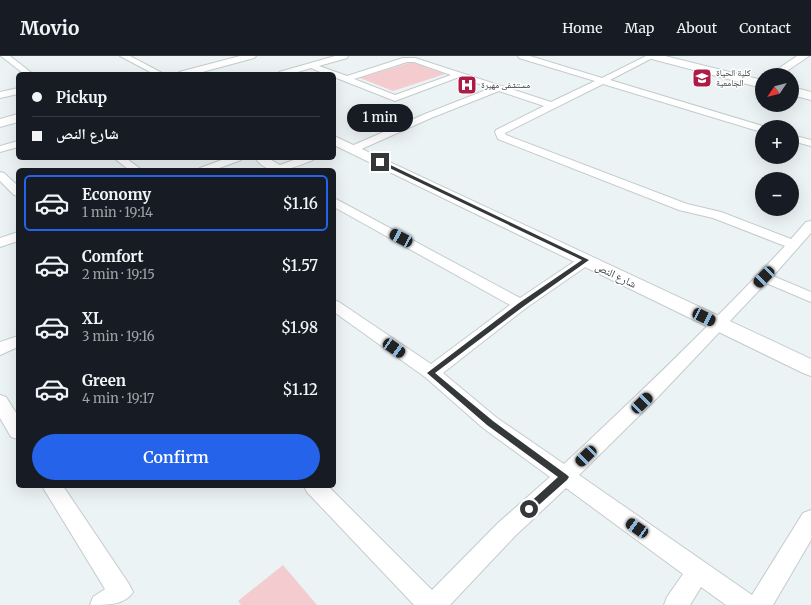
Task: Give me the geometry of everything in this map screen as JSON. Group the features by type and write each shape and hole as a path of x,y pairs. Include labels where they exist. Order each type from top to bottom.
{"main road":[{"path":"652,56 755,80"},
{"path":"666,56 755,80"},
{"path":"799,89 811,92"},
{"path":"799,93 811,96"}],"street":[{"path":"4,58 18,56"},
{"path":"124,56 156,72"},
{"path":"194,72 250,56"},
{"path":"290,72 344,56"},
{"path":"522,56 755,127"},
{"path":"652,56 507,128 500,132 502,137 683,207 717,215 794,245"},
{"path":"786,68 804,56"},
{"path":"4,58 26,72"},
{"path":"347,79 410,60 553,106"},
{"path":"799,69 811,62"},
{"path":"312,66 328,72"},
{"path":"336,75 395,98 458,75"},
{"path":"341,145 428,116 499,88"},
{"path":"0,95 16,91"},
{"path":"0,123 16,119"},
{"path":"799,140 811,143"},
{"path":"0,150 16,145"},
{"name":"شارع النص","path":"341,145 811,368"},
{"path":"122,160 133,168"},
{"path":"210,168 232,160"},
{"path":"263,160 277,168"},
{"path":"285,168 304,160"},
{"path":"0,175 16,190"},
{"path":"336,203 521,305"},
{"path":"434,605 506,530 564,477 652,392 764,277 811,225"},
{"path":"0,243 16,237"},
{"path":"431,373 521,305 586,260"},
{"path":"764,277 811,297"},
{"path":"336,306 431,373 490,423 564,477 746,605"},
{"path":"0,349 16,341"},
{"path":"0,402 16,429"},
{"path":"53,488 121,592 102,605"},
{"path":"316,488 431,605"},
{"path":"759,605 811,520"},
{"path":"676,605 698,571"}],"shaded area":[{"path":"412,62 445,74 393,91 360,78"},
{"path":"283,565 317,605 241,605 238,601"}],"place":[{"name":"كلية الحياة الجامعية","path":"702,78"},
{"name":"مستشفى مهيرة","path":"467,85"}],"route":[{"path":"380,162 586,260 521,305 431,373 490,423 564,477 529,509"}]}
